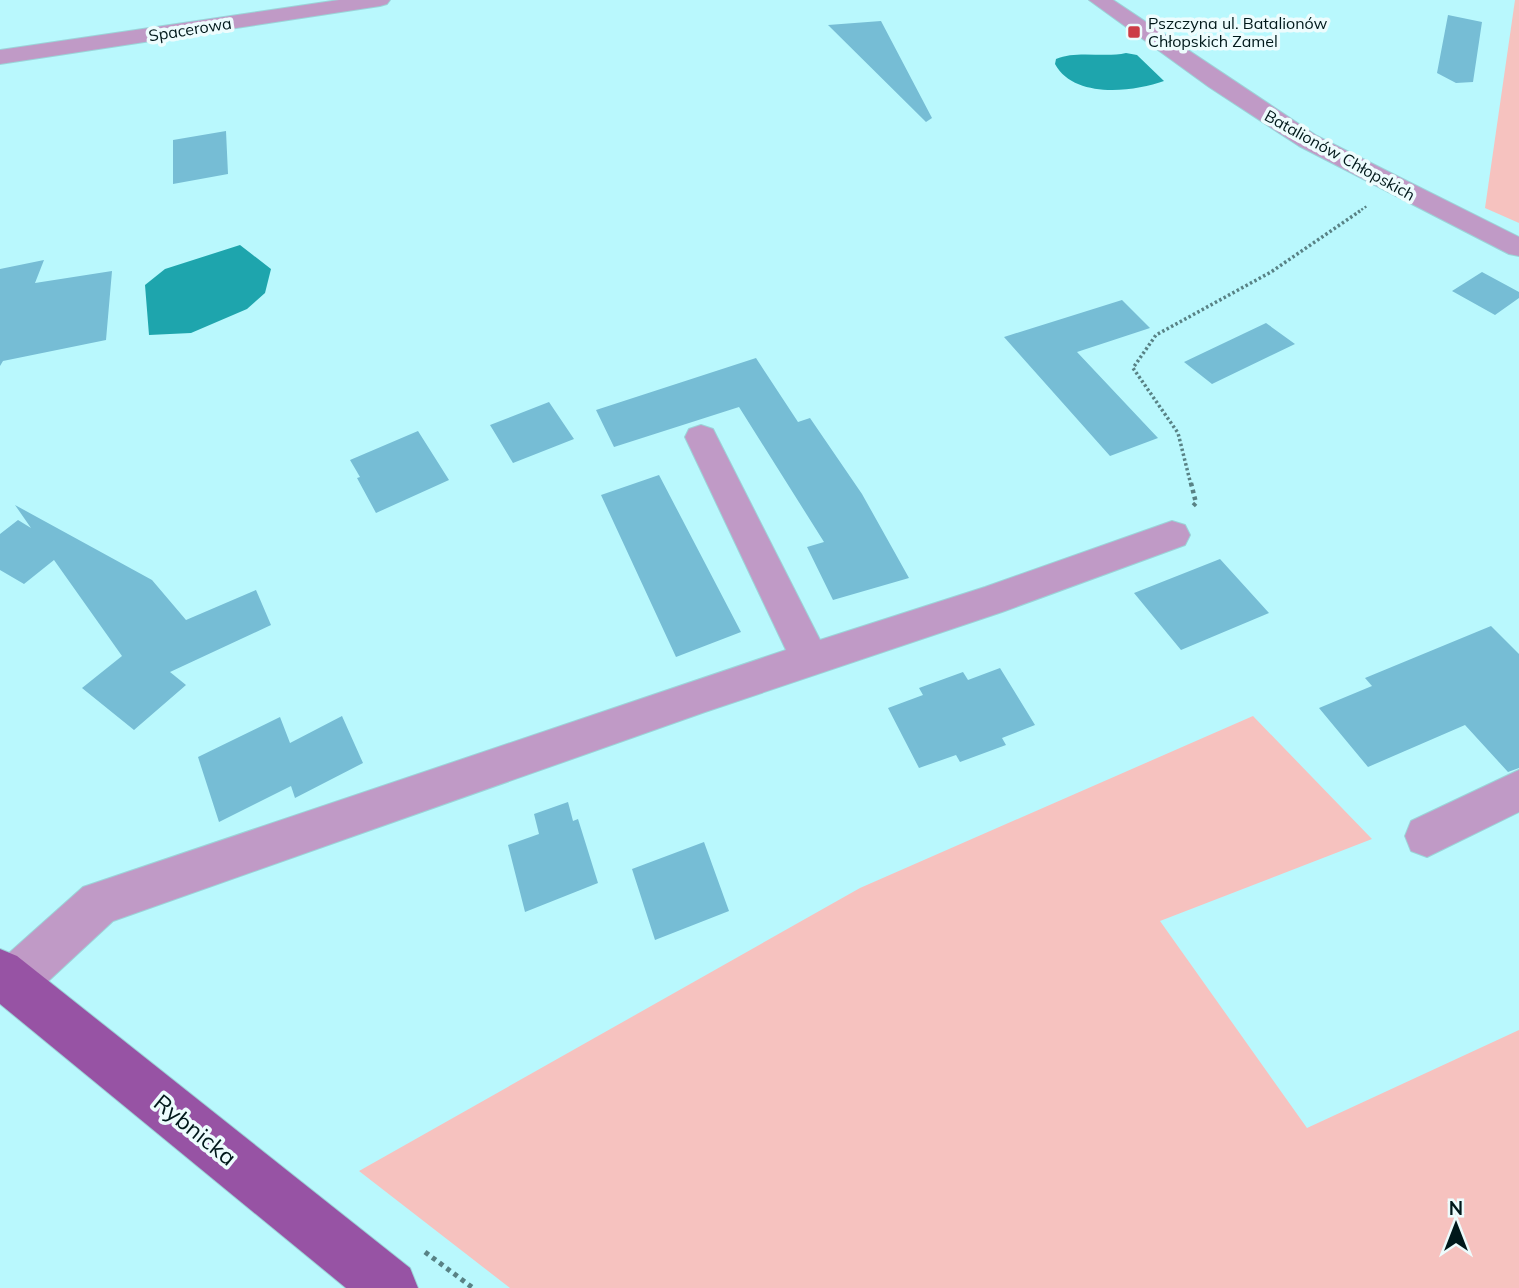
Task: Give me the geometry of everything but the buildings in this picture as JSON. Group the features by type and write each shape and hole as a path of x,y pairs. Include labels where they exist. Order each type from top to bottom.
{"main road":[{"name":"Rybnicka","path":"6,978 390,1288"}],"street":[{"name":"Spacerowa","path":"0,57 380,0"},
{"name":"Batalionów Chłopskich","path":"1099,0 1308,141 1519,248"},
{"path":"701,437 810,660"},
{"path":"6,978 99,903 989,601 1172,535"},
{"path":"1427,836 1519,790"}],"path":[{"path":"1172,535 1196,503 1178,433 1133,368 1156,335 1271,272 1395,186"}],"shaded area":[{"path":"1515,0 1519,0 1519,223 1485,208"},
{"path":"1253,716 1372,839 1160,921 1307,1128 1519,1030 1519,1288 510,1288 359,1171 860,888"}],"water":[{"path":"1126,53 1137,55 1164,81 1121,90 1090,88 1064,75 1055,64 1056,59 1064,56"},
{"path":"240,245 271,269 265,293 247,309 191,333 149,335 145,285 165,269"}],"place":[{"name":"Pszczyna ul. Batalionów Chłopskich Zamel","path":"1134,32"}]}
